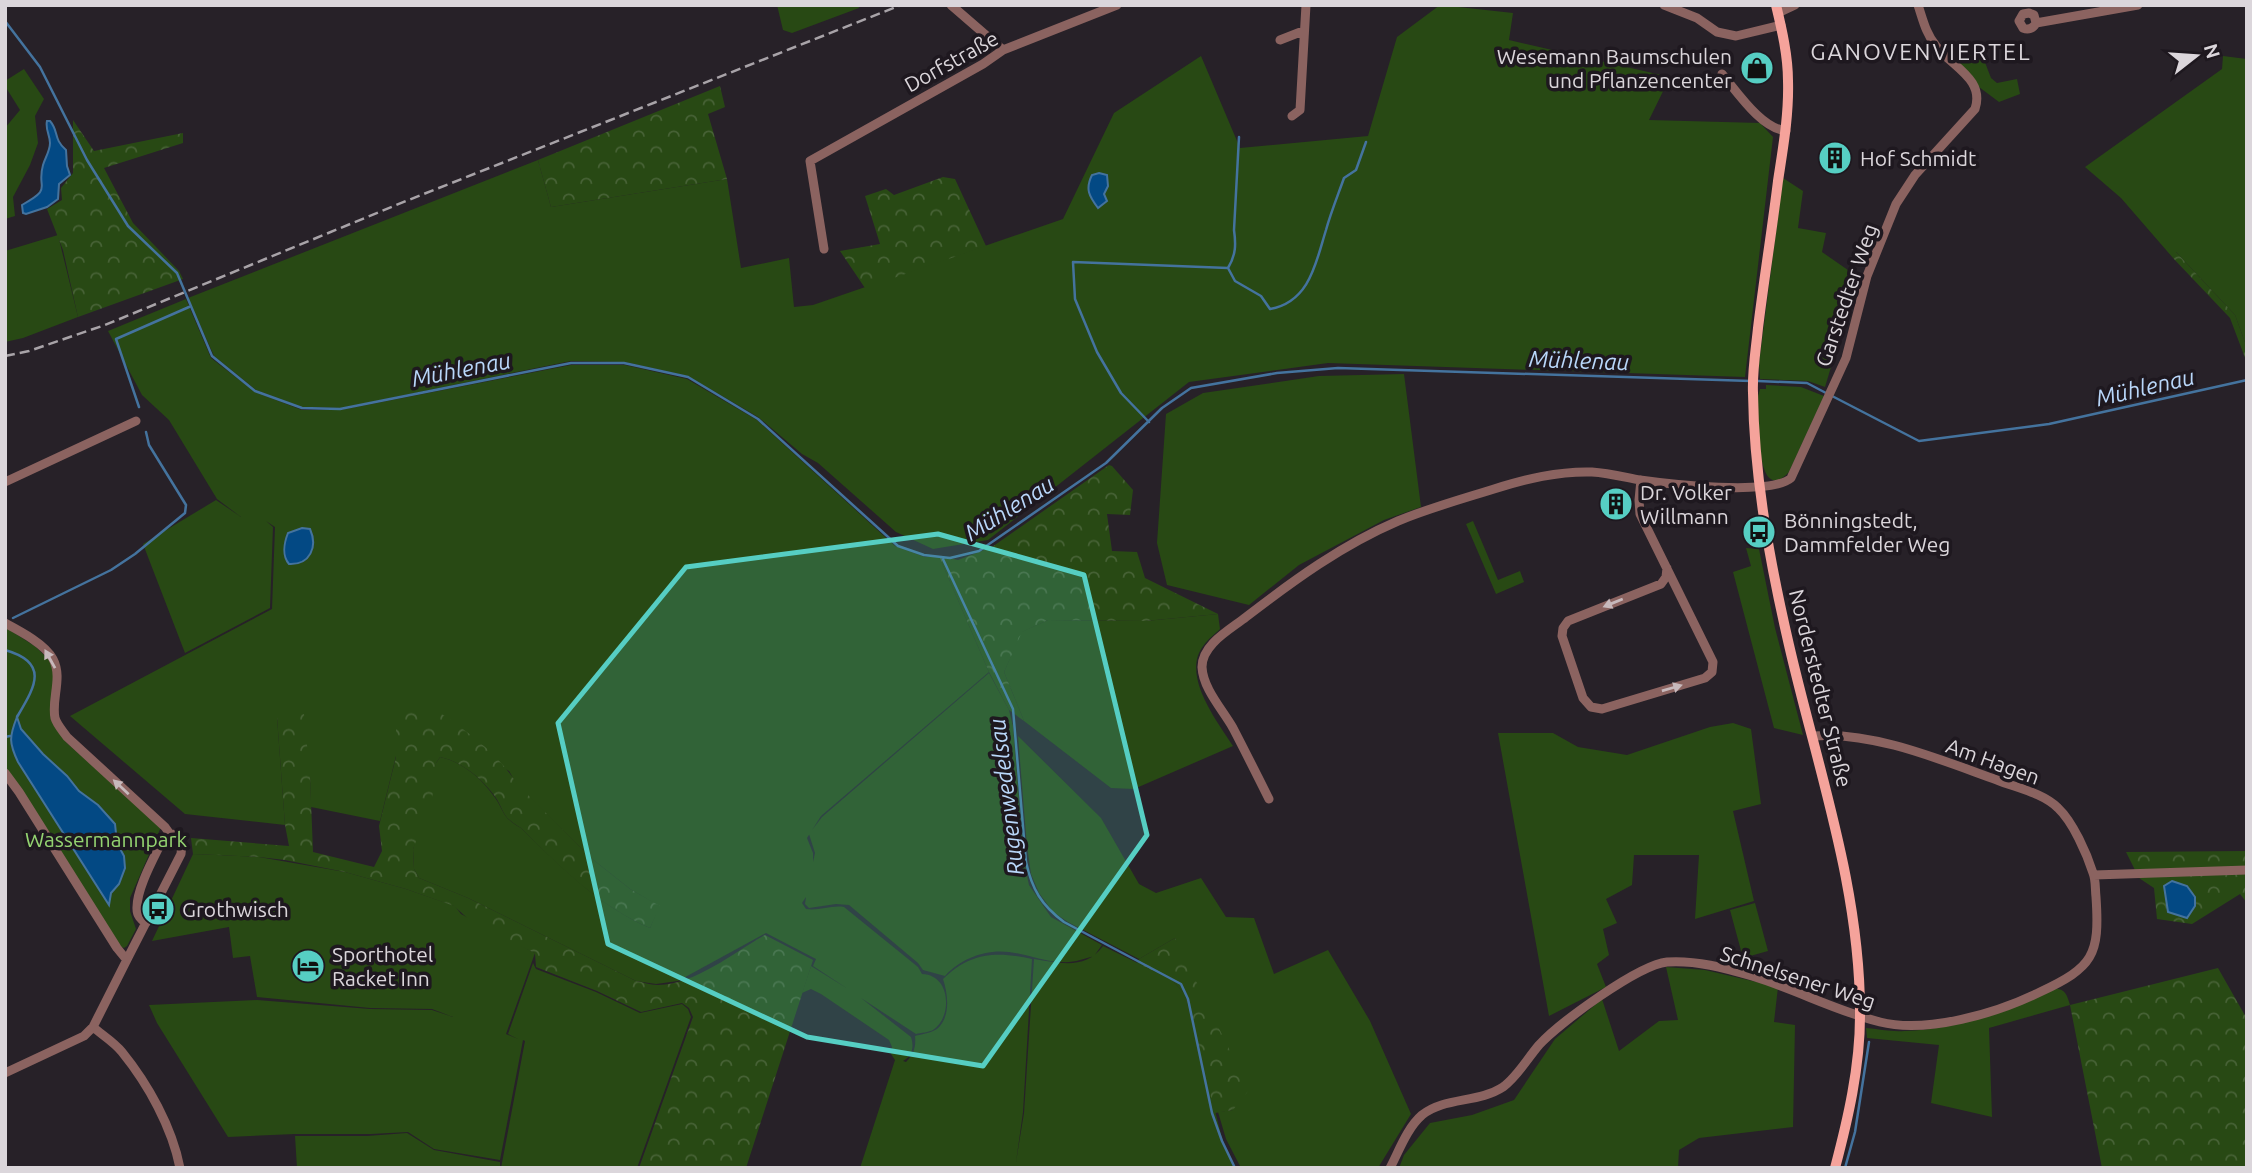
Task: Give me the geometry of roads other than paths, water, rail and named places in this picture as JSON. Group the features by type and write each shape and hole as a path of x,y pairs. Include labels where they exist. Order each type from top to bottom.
{"main road":[{"name":"Norderstedter Straße","path":"1777,9 1788,81 1786,131 1764,280 1753,392 1761,487 1775,579 1841,854 1855,940 1860,1016 1858,1050 1835,1168"}],"street":[{"path":"951,5 1003,50"},
{"name":"Dorfstraße","path":"824,250 810,161 983,64 1003,50 1116,5"},
{"path":"1292,116 1300,110 1306,5"},
{"path":"1664,5 1697,18 1717,32 1736,36 1781,25"},
{"path":"1777,9 1795,5"},
{"name":"Garstedter Weg","path":"1761,487 1787,482 1791,478 1846,358 1867,276 1896,204 1915,175 1975,109 1977,89 1936,47 1925,29 1918,5"},
{"path":"2036,23 2138,5"},
{"path":"1280,40 1303,32"},
{"path":"1721,74 1770,127 1786,131"},
{"path":"5,482 136,421"},
{"path":"1269,799 1206,681 1202,666 1205,653 1214,643 1305,573 1342,549 1398,520 1523,480 1560,473 1594,472 1679,484 1761,487"},
{"path":"1641,480 1640,514 1667,568 1713,662 1712,672 1704,678 1602,709 1591,707 1583,698 1562,636 1563,628 1569,621 1661,584 1666,577 1667,568"},
{"path":"5,624 45,649 52,657 57,677 54,716 67,737 180,841 182,851 93,1027 84,1036 5,1073"},
{"name":"Am Hagen","path":"1812,736 1834,734 1883,744 1932,757 2037,795 2057,807 2072,826 2094,875"},
{"path":"5,773 126,959"},
{"path":"146,923 138,916 139,899 159,847 165,836 170,834"},
{"path":"2094,875 2247,870"},
{"name":"Schnelsener Weg","path":"1390,1168 1409,1130 1422,1115 1435,1108 1493,1093 1505,1086 1541,1044 1577,1012 1616,986 1657,964 1693,963 1729,970 1784,986 1860,1016 1904,1026 1967,1018 2012,1006 2077,973 2092,955 2098,924 2094,875"},
{"path":"93,1027 120,1050 138,1075 171,1133 180,1168"}],"water":[{"path":"47,121 53,125 59,142 66,150 70,175 59,184 58,199 47,207 26,214 23,213 22,205 38,195 42,188 41,173 50,146"},
{"path":"1092,175 1107,175 1108,186 1104,194 1107,201 1098,208 1088,188"},
{"path":"302,528 310,529 313,542 310,554 296,564 289,564 285,557 285,541 288,533"},
{"path":"17,717 21,729 43,754 115,824 117,843 124,856 125,868 119,884 111,893 109,905 18,762 11,740"},
{"path":"2172,881 2187,886 2195,897 2195,906 2187,918 2168,912 2164,886"}],"waterway":[{"name":"Mühlenau","path":"5,21 40,67 87,160 128,226 177,273 212,356 255,391 302,408 340,409 571,363 624,363 688,377 758,419 898,546 924,555 950,558 979,551 1106,463 1162,408 1191,388 1277,373 1338,368 1751,381"},
{"path":"1228,268 1235,249 1239,137"},
{"path":"1149,422 1121,393 1097,352 1075,299 1073,262 1228,268 1235,281 1261,296 1270,309 1283,305 1294,298 1309,279 1344,178 1356,170 1366,142"},
{"path":"139,407 116,339 189,307"},
{"name":"Mühlenau","path":"1832,396 1919,441 2049,424 2247,380"},
{"name":"Mühlenau","path":"1758,381 1807,383 1826,393"},
{"path":"13,618 111,570 185,513 186,505 149,445 146,432"},
{"name":"Rugenwedelsau","path":"942,557 1013,709 1026,862 1031,880 1043,903 1064,922 1181,984 1188,999 1212,1113 1235,1168"},
{"path":"5,650 29,662 35,678 17,717"},
{"path":"5,737 10,736"},
{"path":"1845,1168 1855,1132 1869,1042"}],"railway":[{"path":"5,356 29,351 105,325 406,201 901,5"}],"place":[{"name":"Wesemann Baumschulen und Pflanzencenter","path":"1757,68"},
{"name":"Hof Schmidt","path":"1835,158"},
{"name":"Dr. Volker Willmann","path":"1616,504"},
{"name":"Bönningstedt, Dammfelder Weg","path":"1759,532"},
{"name":"Grothwisch","path":"158,909"},
{"name":"Sporthotel Racket Inn","path":"308,966"}],"district":[{"name":"GANOVENVIERTEL","path":"1921,51"}],"park label":[{"name":"Wassermannpark","path":"106,839"}]}
